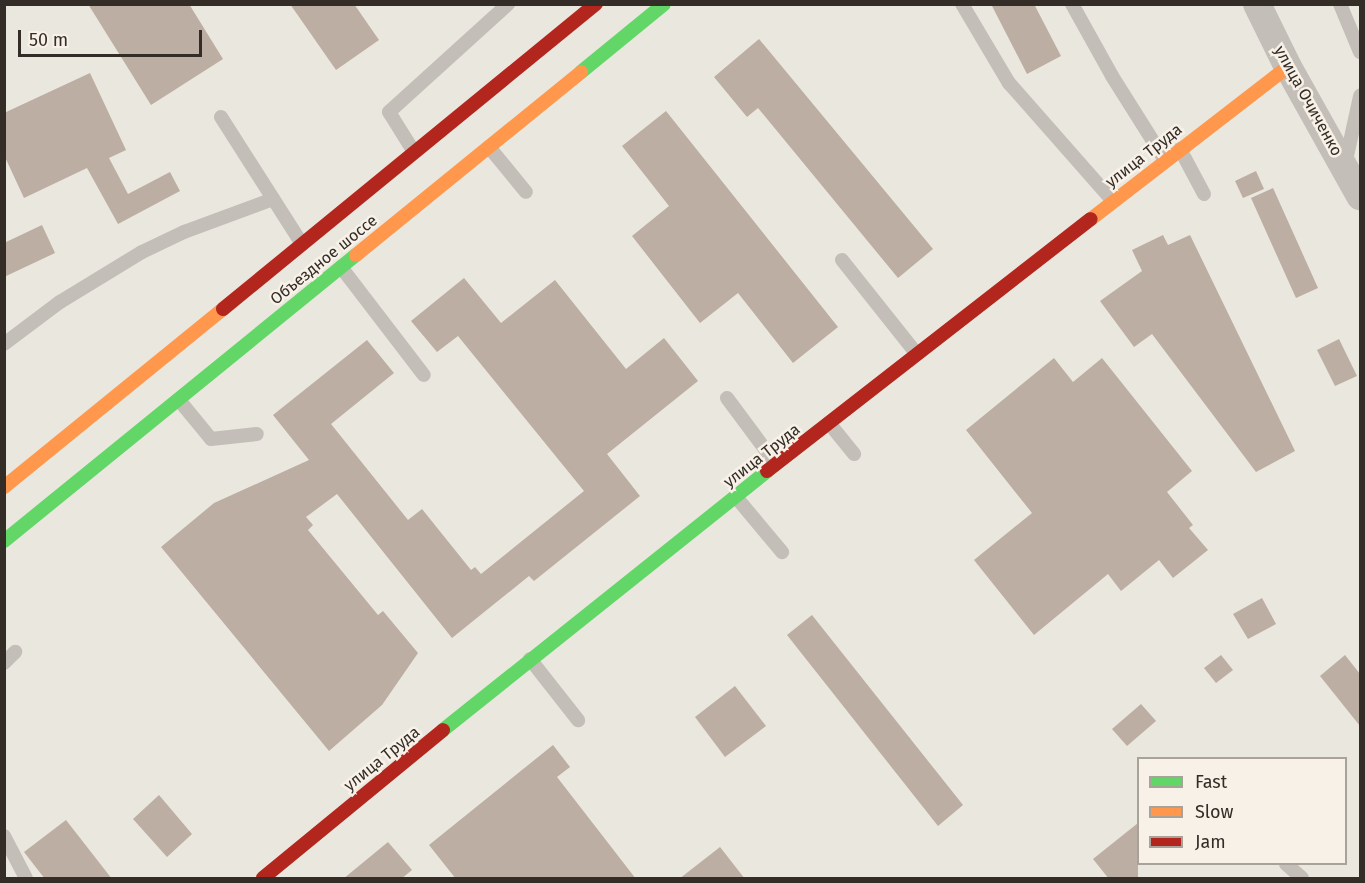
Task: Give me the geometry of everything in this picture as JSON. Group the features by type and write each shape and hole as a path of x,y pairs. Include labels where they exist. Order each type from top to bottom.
{"street":[{"name":"Объездное шоссе","path":"4,488 596,4"},
{"name":"Объездное шоссе","path":"4,541 664,4"},
{"name":"улица Очиченко","path":"1257,4 1288,68 1360,196"},
{"name":"улица Труда","path":"263,879 530,659 916,353 1288,68"}],"lane":[{"path":"414,152 389,112 508,4"},
{"path":"962,4 1009,83 1113,201"},
{"path":"1072,4 1112,76 1165,160"},
{"path":"1340,4 1357,33 1360,52"},
{"path":"1345,167 1360,96"},
{"path":"221,117 302,244"},
{"path":"489,147 526,192"},
{"path":"1180,149 1204,194"},
{"path":"4,344 60,302 142,252 184,232 273,199"},
{"path":"842,260 916,353"},
{"path":"341,267 424,375"},
{"path":"727,398 777,465"},
{"path":"178,400 212,439 257,434"},
{"path":"830,423 854,454"},
{"path":"736,497 782,552"},
{"path":"4,663 15,652"},
{"path":"530,659 578,720"},
{"path":"4,837 26,879"},
{"path":"1287,865 1302,879"}],"building":[{"path":"88,4 189,4 223,59 151,105"},
{"path":"290,4 354,4 379,40 336,70"},
{"path":"991,4 1034,4 1061,56 1027,74"},
{"path":"759,39 933,249 898,278 758,108 747,117 714,77"},
{"path":"90,73 126,150 109,158 128,194 170,172 180,191 118,224 87,168 24,198 4,155 4,113"},
{"path":"666,111 838,327 793,363 738,293 700,323 632,236 669,206 622,146"},
{"path":"1256,171 1264,189 1243,198 1235,181"},
{"path":"1273,188 1318,288 1296,298 1251,198"},
{"path":"42,225 55,253 4,277 4,243"},
{"path":"1163,235 1168,245 1190,235 1295,451 1256,472 1152,334 1134,347 1100,301 1142,271 1132,250"},
{"path":"464,278 501,323 555,280 626,369 664,338 698,381 607,454 640,496 534,581 529,576 452,638 337,494 306,517 313,525 308,530 378,615 383,611 418,653 382,705 329,751 161,547 214,503 309,460 273,415 367,340 394,373 331,424 408,520 422,509 471,570 475,567 481,574 584,491 458,336 437,352 411,321"},
{"path":"1339,339 1357,376 1335,386 1317,350"},
{"path":"1054,358 1073,382 1102,358 1192,471 1167,492 1193,525 1189,528 1208,550 1173,578 1159,560 1121,591 1108,574 1034,635 974,560 1032,513 966,430"},
{"path":"1262,598 1276,624 1248,639 1233,614"},
{"path":"812,615 963,805 938,826 787,635"},
{"path":"1221,655 1233,670 1216,683 1204,668"},
{"path":"1345,655 1360,674 1360,726 1320,676"},
{"path":"735,686 766,726 725,757 695,717"},
{"path":"1141,704 1156,721 1127,746 1112,729"},
{"path":"553,745 570,767 557,777 636,879 456,879 429,845"},
{"path":"159,795 192,834 167,857 133,819"},
{"path":"66,820 112,879 45,879 24,852"},
{"path":"1137,824 1138,879 1109,879 1093,859"},
{"path":"388,842 412,870 401,879 343,879"},
{"path":"720,847 745,879 679,879"}],"traffic: fast":[{"path":"581,72 664,4"},
{"path":"4,541 356,255"},
{"path":"443,730 767,471"}],"traffic: slow":[{"path":"1091,219 1288,67"},
{"path":"356,255 581,72"},
{"path":"4,487 223,309"}],"traffic: jam":[{"path":"223,309 596,4"},
{"path":"767,471 1091,219"},
{"path":"263,878 443,730"}]}
